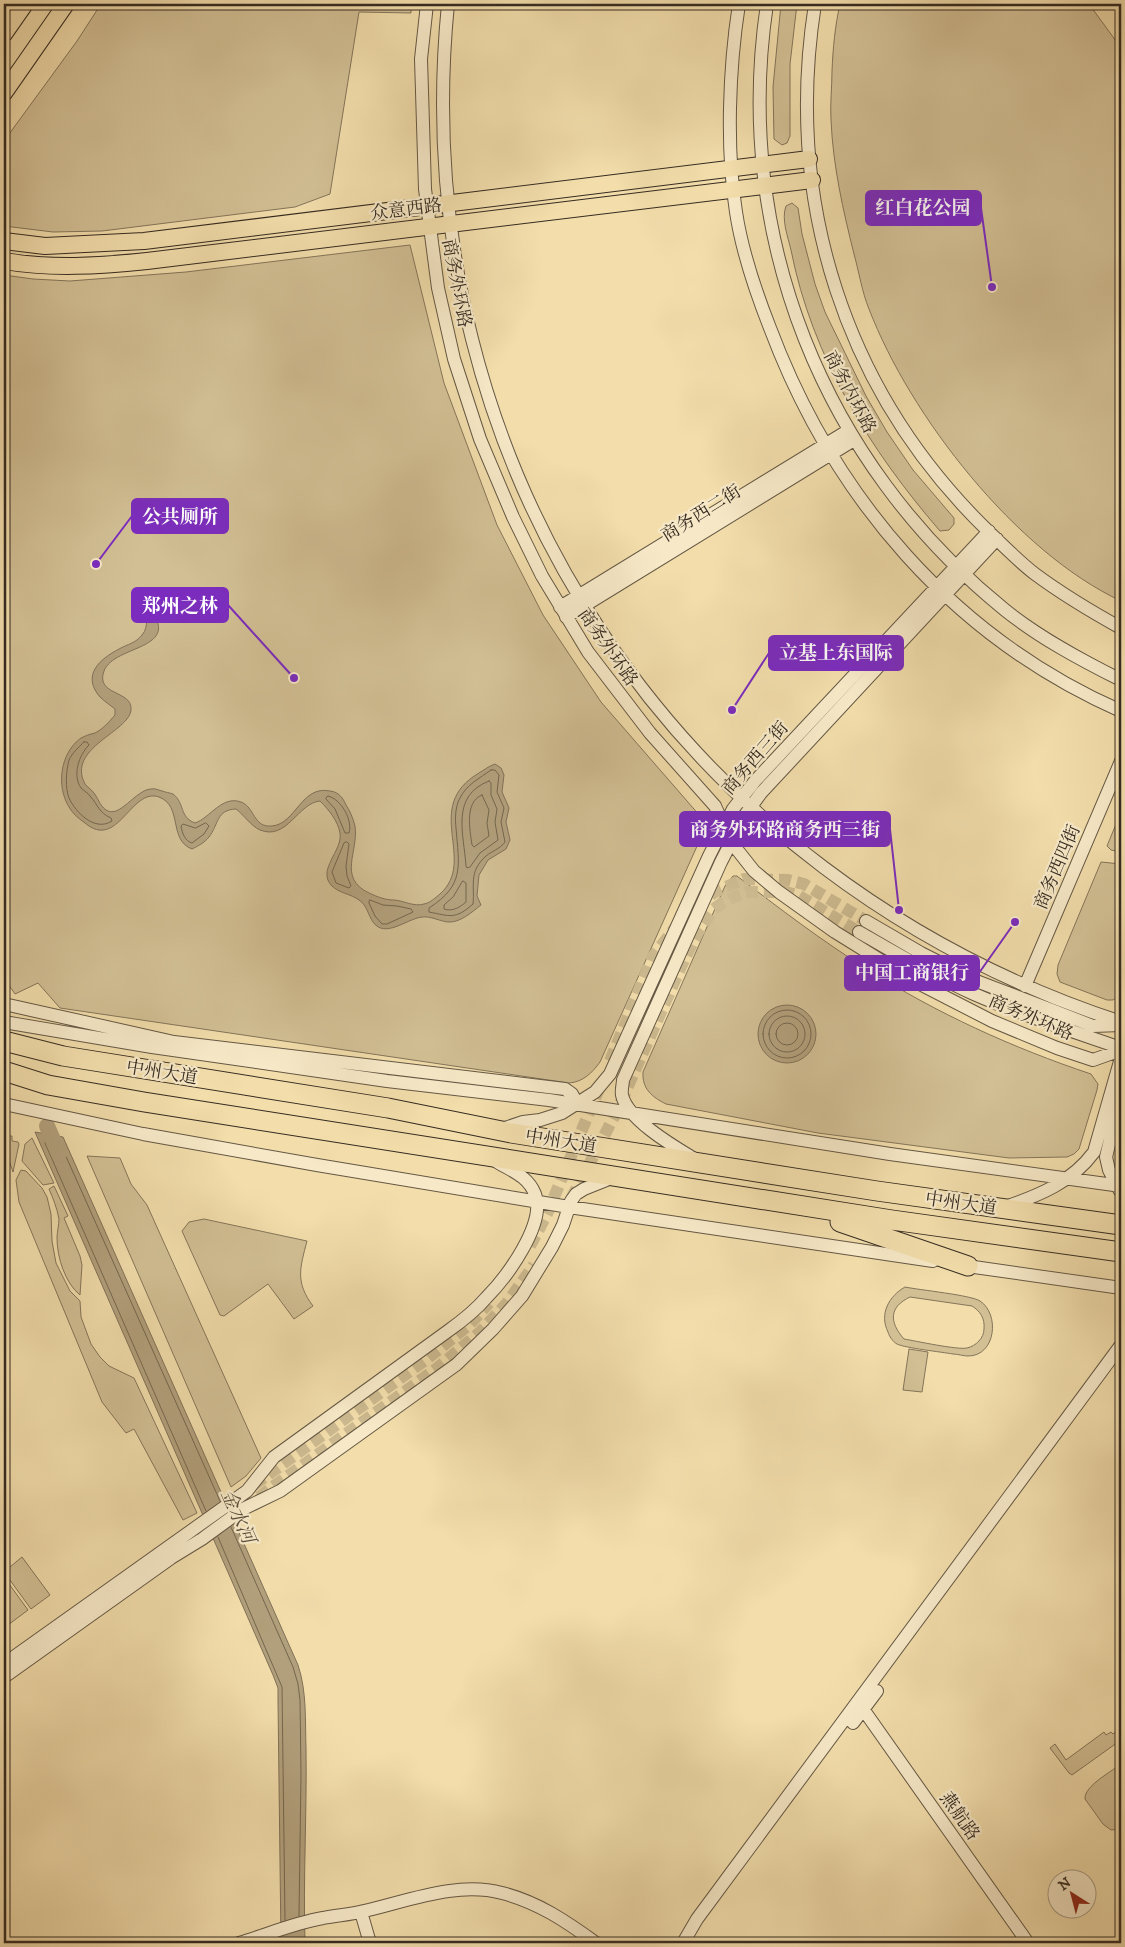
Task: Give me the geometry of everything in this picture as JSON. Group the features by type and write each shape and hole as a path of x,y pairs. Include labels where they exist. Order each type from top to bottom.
{"highway":[{"name":"中州大道","path":"4,1041 63,1056 388,1108 498,1130 702,1163 1121,1226"},
{"name":"中州大道","path":"4,1071 48,1085 144,1102 764,1201 1121,1252"},
{"path":"4,1082 48,1085"},
{"path":"764,1201 864,1230 968,1266"}],"main road":[{"path":"4,34 25,4"},
{"path":"4,93 66,4"},
{"name":"众意西路","path":"4,241 45,246 114,244 809,159"},
{"name":"众意西路","path":"4,261 44,267 116,264 812,180"}],"street":[{"name":"商务外环路","path":"426,4 421,59 422,137 427,206 438,288 454,359 476,428 495,477 525,543 563,612 588,652 650,733 715,806 732,842 754,871 786,897 857,946 942,997 992,1021 1094,1060 1121,1049"},
{"name":"商务外环路","path":"448,4 443,60 444,137 448,203 459,284 475,354 496,421 540,525 582,601 611,646 666,720 687,744 795,847 860,895 937,942 1025,986 1121,1024"},
{"path":"739,4 732,78 732,169 734,189 743,247 758,298 796,392 828,450 852,488 897,545 942,590 989,633 1019,654 1070,685 1121,711"},
{"name":"商务内环路","path":"767,4 760,94 763,165 778,259 796,317 818,372 851,435 875,472 923,533 1007,611 1078,657 1121,680"},
{"name":"商务内环路","path":"815,4 806,87 809,159 820,230 832,278 849,327 878,388 913,445 957,501 1035,574 1121,628"},
{"name":"商务西二街","path":"563,612 851,435"},
{"name":"商务西三街","path":"498,1130 523,1122 562,1114 595,1092 610,1074 709,856 724,826 742,797 993,536"},
{"name":"商务西三街","path":"702,1163 659,1137 633,1113 624,1102 621,1093 623,1080 732,842 751,807 942,590"},
{"name":"商务西四街","path":"1025,986 1121,761"},
{"path":"1121,1024 1093,1026 979,982 863,926 915,964 974,994 1121,1049"},
{"path":"4,1004 174,1042 565,1089 572,1094 578,1104"},
{"path":"4,1022 152,1047 368,1079 578,1104 890,1154 1068,1178 1120,1188"},
{"path":"4,1036 25,1046"},
{"path":"1000,1208 1046,1192 1068,1178 1088,1161 1094,1152 1121,1058"},
{"path":"1120,1188 1109,1170 1106,1157 1121,1094"},
{"path":"4,1104 143,1134 538,1202 1121,1288"},
{"path":"4,1664 247,1491 274,1458 470,1315 503,1279 518,1256 537,1216 538,1202 535,1193 523,1177 487,1156"},
{"path":"4,1677 243,1509 280,1492 457,1364 522,1296 552,1246 576,1194 616,1176"},
{"path":"684,1943 697,1918 1121,1345"},
{"path":"684,1943 703,1924 1121,1359"},
{"name":"燕航路","path":"863,1709 1028,1943"},
{"path":"239,1943 322,1918 361,1912 455,1890 484,1890 502,1893 553,1913 596,1943"},
{"path":"361,1912 370,1943"}],"shaded area":[{"path":"101,4 411,4 411,13 359,12 330,194 295,207 102,231 53,232 4,226 4,141 77,41"},
{"path":"781,4 797,4 790,64 790,136 787,143 782,145 774,139 773,87"},
{"path":"840,4 1089,4 1121,48 1121,601 1082,579 1043,550 1006,515 971,477 939,435 911,393 887,350 862,289 836,171 831,114 832,71 834,37"},
{"path":"792,203 798,208 802,234 815,284 825,312 866,396 887,432 913,470 954,518 954,524 949,530 940,531 890,468 847,400 829,365 813,328 787,234 784,217 786,206"},
{"path":"410,245 444,383 497,525 543,615 601,702 707,824 600,1062 587,1076 579,1081 569,1083 60,1008 38,983 15,994 4,978 4,275 70,281 186,272"},
{"path":"1121,812 1121,852 1111,850 1107,846"},
{"path":"1101,862 1121,864 1121,994 1113,1000 1107,1000 1060,982 1057,974 1058,965"},
{"path":"733,876 737,876 850,958 920,1000 1004,1041 1091,1074 1098,1084 1079,1149 1067,1157 1009,1158 818,1133 666,1104 652,1095 644,1083 643,1072 725,886"},
{"path":"4,1136 12,1136 12,1141 19,1144 13,1172 4,1146"},
{"path":"32,1138 54,1183 43,1185 22,1161 25,1144"},
{"path":"87,1156 120,1158 131,1184 147,1205 261,1458 246,1476 231,1487"},
{"path":"21,1170 26,1171 42,1188 47,1197 51,1214 52,1241 56,1263 70,1291 80,1301 81,1317 91,1344 109,1366 134,1378 197,1513 183,1520 134,1429 126,1433 102,1402 19,1202 16,1180"},
{"path":"54,1186 68,1216 64,1218 80,1256 82,1265 80,1295 66,1277 58,1253 59,1219 49,1189"},
{"path":"204,1219 307,1241 302,1259 301,1282 303,1290 313,1306 294,1319 268,1284 224,1316 220,1315 182,1231 189,1222"},
{"path":"905,1287 980,1301 986,1307 992,1324 989,1342 977,1354 968,1356 897,1344 889,1335 885,1325 885,1312 890,1300","holes":["910,1297 972,1306 983,1318 984,1332 979,1341 967,1348 946,1347 904,1339 894,1321 895,1310 898,1305"]},
{"path":"909,1349 928,1352 922,1392 903,1390"},
{"path":"22,1557 50,1595 31,1609 4,1572"},
{"path":"4,1577 28,1610 8,1625 4,1619"},
{"path":"1121,1728 1121,1740 1072,1775 1050,1748 1055,1744 1066,1760 1104,1732 1106,1735 1111,1732 1113,1734"},
{"path":"1121,1764 1121,1829 1111,1830 1103,1824 1085,1799 1093,1784"}],"water":[{"path":"148,606 157,621 158,631 153,639 110,662 104,671 103,679 105,685 126,699 130,704 131,710 128,718 91,751 84,760 81,771 85,784 106,810 111,812 117,811 139,794 154,789 173,794 179,801 186,817 195,823 222,804 234,801 246,805 261,824 272,826 280,824 287,819 312,794 320,791 330,791 338,794 343,800 355,826 352,872 354,880 359,887 378,897 420,905 428,903 440,894 450,880 454,866 451,817 454,801 462,787 479,773 495,764 501,768 504,775 502,792 509,808 506,822 510,840 506,849 488,860 479,875 477,896 481,905 457,921 448,922 422,917 396,927 383,929 378,927 373,922 362,902 335,888 328,880 328,867 338,847 340,833 333,816 320,801 312,803 305,808 285,826 269,832 257,828 236,809 230,810 221,815 207,839 192,849 185,845 180,838 171,808 166,801 159,797 149,796 140,801 116,824 107,829 97,830 78,818 69,807 62,789 62,770 68,752 81,738 101,729 115,715 115,709 100,697 92,682 95,668 105,658 140,638 146,628"},
{"path":"781,1005 793,1005 808,1013 816,1028 816,1040 808,1055 793,1063 781,1063 766,1055 758,1040 758,1028 766,1013"},
{"path":"35,1132 63,1137 298,1665 303,1685 305,1717 305,1943 281,1943 278,1688"}],"waterway":[{"name":"金水河","path":"47,1126 59,1154"}],"tunnel":[{"path":"610,1061 652,958 681,920 696,905 715,892 744,879 788,880 804,884 866,921"},
{"path":"571,1199 616,1113 684,960 698,932 714,909 722,903 746,892 786,892 799,896 859,932"},
{"path":"530,1246 547,1214 601,1084"},
{"path":"259,1497 436,1369 479,1333 507,1303 534,1265"},
{"path":"254,1485 428,1358 470,1324 489,1303"}],"place":[{"name":"红白花公园","path":"992,287"},
{"name":"公共厕所","path":"96,564"},
{"name":"郑州之林","path":"294,678"},
{"name":"立基上东国际","path":"732,710"},
{"name":"商务外环路商务西三街","path":"899,910"},
{"name":"中国工商银行","path":"1015,922"}]}
